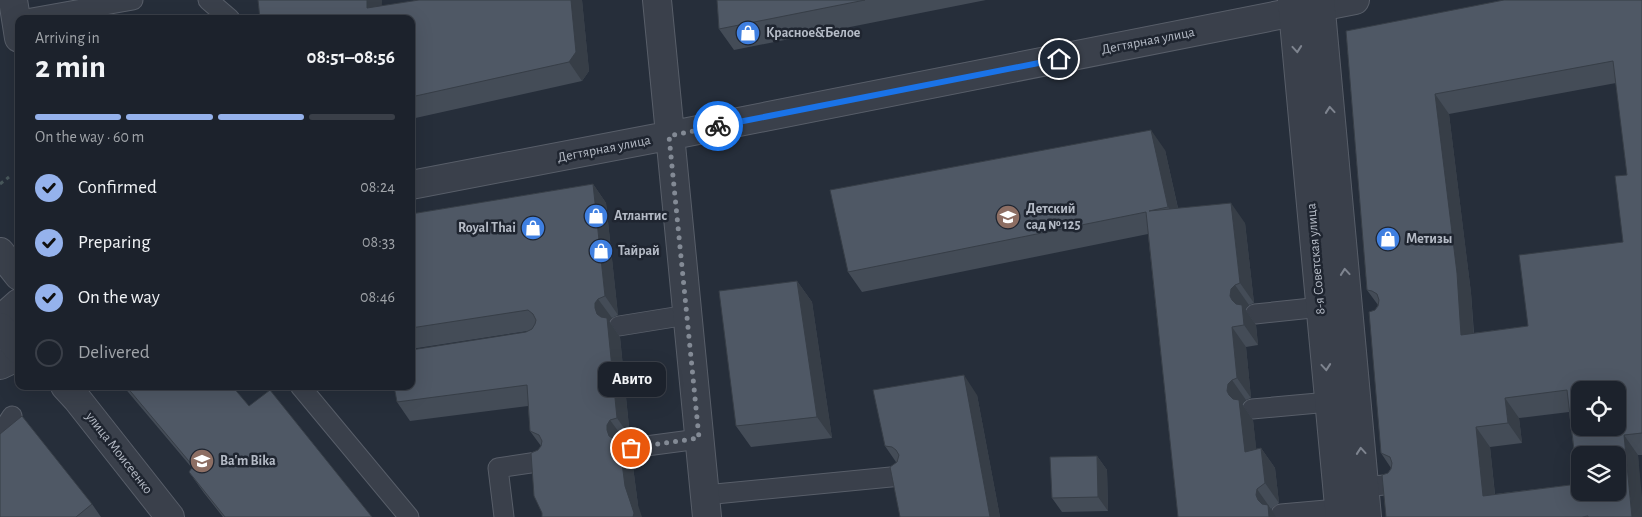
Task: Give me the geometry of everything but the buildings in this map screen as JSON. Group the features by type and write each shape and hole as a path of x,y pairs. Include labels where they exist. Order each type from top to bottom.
{"street":[{"path":"657,0 706,506"},
{"name":"Дегтярная улица","path":"415,184 669,136 1293,6 1355,0"},
{"name":"8-я Советская улица","path":"1320,3 1354,317 1357,400 1366,504"},
{"name":"8-я Советская улица","path":"1293,6 1339,505"},
{"path":"0,252 15,271"},
{"path":"0,320 15,307"},
{"path":"0,327 15,345"},
{"path":"0,364 15,358"},
{"name":"улица Моисеенко","path":"69,390 170,517"}],"lane":[{"path":"43,15 133,0"},
{"path":"208,0 225,15"},
{"path":"1255,314 1354,317"},
{"path":"619,326 687,315"},
{"path":"303,390 408,517"},
{"path":"1252,408 1357,400"},
{"path":"0,434 12,416"},
{"path":"631,448 699,438"},
{"path":"504,517 498,468 544,461"},
{"path":"706,506 901,476"},
{"path":"1281,514 1339,505 1366,504 1396,484"}],"path":[{"path":"0,184 9,177"}],"way so far":[{"path":"631,448 699,438 669,136 718,126"}],"place":[{"name":"Красное&Белое","path":"748,33"},
{"name":"Атлантис","path":"596,216"},
{"name":"Детский сад № 125","path":"1008,217"},
{"name":"Royal Thai","path":"533,228"},
{"name":"Метизы","path":"1388,239"},
{"name":"Тайрай","path":"601,251"},
{"name":"Авито","path":"631,448"},
{"name":"Ba'm Bika","path":"202,461"}],"route":[{"path":"718,126 1059,59"}]}
